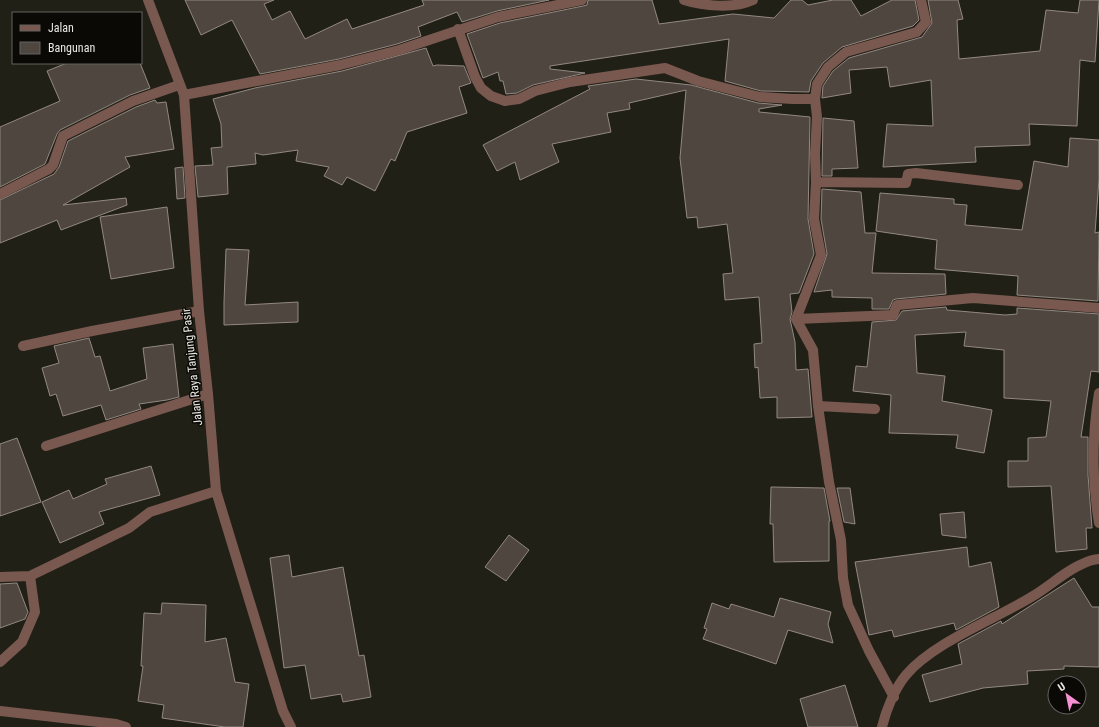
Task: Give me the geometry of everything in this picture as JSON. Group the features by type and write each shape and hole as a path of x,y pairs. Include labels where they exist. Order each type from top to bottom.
{"street":[{"name":"Jalan Raya Tanjung Pasir","path":"148,0 184,95 199,311 216,491 283,710 291,727"},
{"path":"184,95 340,65 399,50 498,17 582,0"},
{"path":"684,0 693,3 729,4 746,3 753,0"},
{"path":"796,320 820,256 814,219 817,117 815,99 817,84 828,67 846,52 917,32 926,22 921,0"},
{"path":"458,30 475,77 481,88 491,96 505,101 519,99 535,91 570,82 665,68 698,81 760,96 793,100 815,99"},
{"path":"0,194 49,169 53,165 63,136 132,101 179,85"},
{"path":"816,182 906,183 908,174 916,173 1018,185"},
{"path":"796,320 893,315 897,305 973,298 1099,308"},
{"path":"23,346 92,330 199,311"},
{"path":"796,320 813,350 818,406 829,482 841,540 843,578 848,605 869,651 894,696"},
{"path":"1099,393 1094,422 1095,500 1099,523"},
{"path":"46,446 208,394"},
{"path":"818,406 875,410"},
{"path":"0,577 30,576 129,528 150,512 216,491"},
{"path":"882,727 894,696 906,675 923,660 950,641 1034,596 1075,567 1092,559 1099,559"},
{"path":"0,662 22,642 35,612 30,576"},
{"path":"0,711 116,724 126,727"}],"building":[{"path":"185,0 274,0 264,4 272,20 290,11 305,39 347,19 352,29 424,5 422,0 549,0 497,11 462,22 457,12 418,27 421,36 397,44 339,59 260,74 232,20 201,35"},
{"path":"588,0 652,0 659,24 733,14 774,18 791,0 802,0 808,5 833,0 851,0 861,16 892,0 915,0 919,20 913,26 842,47 823,63 811,81 809,92 761,91 725,81 729,39 550,66 550,69 585,73 533,85 517,93 506,94 503,81 500,81 498,72 483,78 467,34 500,23 587,5"},
{"path":"928,0 958,0 963,19 957,20 959,59 1040,51 1046,10 1078,13 1080,0 1099,0 1095,62 1080,60 1077,126 1029,124 1030,145 975,147 976,162 883,167 887,124 933,126 931,80 890,87 887,67 849,70 851,93 822,98 823,86 833,71 849,58 922,37 932,23"},
{"path":"426,48 433,66 464,66 471,83 459,87 467,113 407,132 395,161 391,159 375,191 347,177 342,185 324,176 329,167 296,161 298,150 263,155 255,153 256,164 227,167 228,194 198,197 195,166 213,165 211,148 222,147 221,124 213,99 255,88 342,71"},
{"path":"64,64 140,64 150,88 130,95 60,130 45,164 0,187 0,127 60,101 47,71"},
{"path":"636,79 691,85 758,103 782,105 759,109 759,112 810,117 808,219 814,254 799,293 790,294 792,312 790,319 795,342 796,370 808,369 812,417 777,418 777,397 760,398 758,367 755,368 754,344 762,343 759,297 725,300 723,274 733,273 727,224 698,228 697,217 687,218 680,158 686,90 629,103 630,109 607,113 611,132 552,144 559,162 520,180 515,162 497,171 483,145 590,89 588,86"},
{"path":"155,100 157,103 166,102 174,149 125,157 130,167 63,205 126,198 127,205 61,230 57,220 0,243 0,200 54,174 59,167 68,141 136,107"},
{"path":"823,118 854,121 858,168 832,169 832,176 822,176"},
{"path":"1070,138 1099,140 1099,179 1095,233 1099,232 1098,301 1017,295 1018,276 935,269 937,240 876,231 880,193 954,199 954,204 967,205 965,225 1022,230 1034,161 1068,167"},
{"path":"183,167 185,198 177,199 175,168"},
{"path":"822,189 861,192 865,233 876,233 872,273 945,274 946,294 896,299 893,300 889,309 872,309 872,298 832,297 832,290 814,292 827,254 821,219"},
{"path":"167,207 174,268 111,279 100,217"},
{"path":"226,249 249,250 245,305 298,302 298,322 224,325"},
{"path":"946,307 947,310 1005,315 1017,314 1017,308 1099,314 1099,372 1091,371 1081,437 1088,437 1088,475 1092,528 1086,528 1087,549 1056,552 1051,486 1008,487 1008,461 1028,461 1028,438 1046,437 1051,401 1004,398 1004,350 964,346 966,332 915,335 917,373 945,376 942,401 992,410 984,453 956,448 958,435 889,433 891,395 853,391 856,366 867,367 872,322 896,320 902,311"},
{"path":"89,338 95,357 100,356 110,391 147,379 143,348 173,344 179,397 139,404 141,409 106,420 101,405 63,416 56,394 50,396 42,368 59,363 54,346"},
{"path":"17,438 41,502 0,516 0,444"},
{"path":"151,466 160,495 99,512 104,524 60,543 42,502 69,490 73,499 107,484 105,479"},
{"path":"771,487 824,488 830,521 829,561 774,562 773,524 770,524"},
{"path":"837,488 850,488 855,524 844,522"},
{"path":"964,512 966,538 942,535 940,514"},
{"path":"509,535 529,550 506,581 485,567"},
{"path":"967,547 969,567 991,562 999,607 956,630 954,623 894,637 892,630 869,635 855,562"},
{"path":"289,555 292,577 343,567 359,656 364,655 371,697 343,702 341,694 311,699 305,665 284,668 270,558"},
{"path":"1074,578 1092,607 1099,607 1099,667 1064,666 1064,669 1027,671 1028,684 983,688 930,702 922,675 962,664 958,644 1001,621 1002,624"},
{"path":"17,583 28,612 25,619 0,628 0,584"},
{"path":"780,598 831,612 828,624 833,643 788,630 776,664 703,639 707,629 704,628 712,603 729,609 731,604 774,617"},
{"path":"162,603 206,605 205,642 226,638 235,682 249,684 243,727 225,727 162,718 164,705 138,701 143,666 141,666 144,613 161,614"},
{"path":"845,685 858,727 808,727 800,699"}]}
